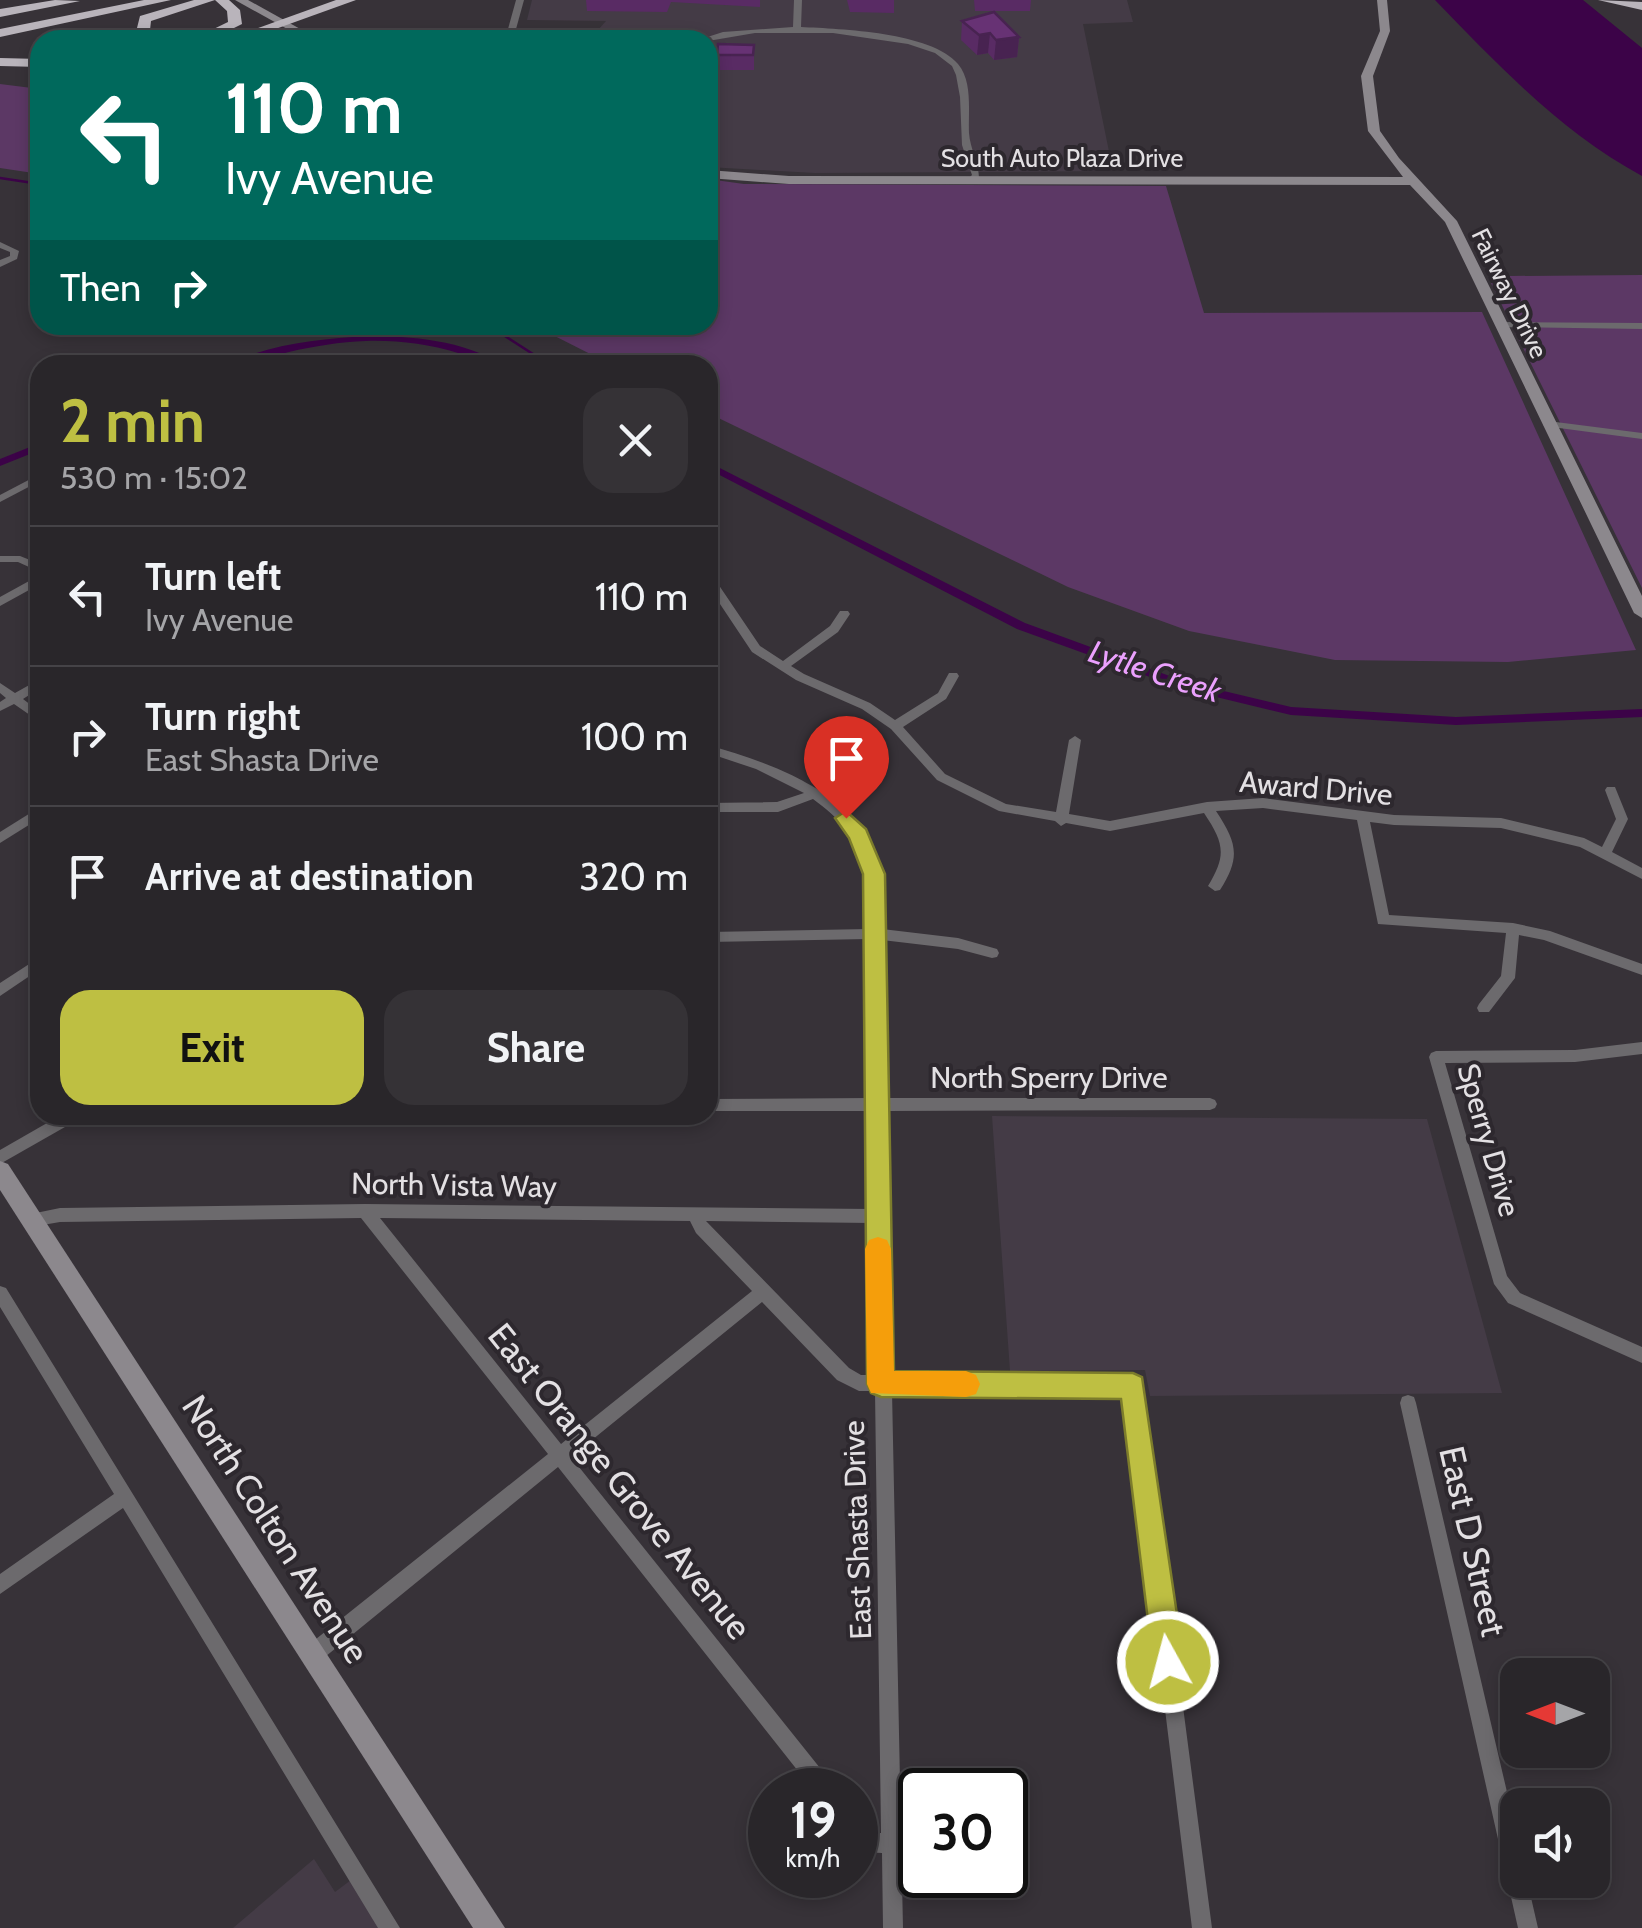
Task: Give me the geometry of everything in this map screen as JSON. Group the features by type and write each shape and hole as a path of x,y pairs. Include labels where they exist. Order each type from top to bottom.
{"highway":[{"path":"0,10 30,0"},
{"path":"0,10 88,0"},
{"path":"0,22 104,0"},
{"path":"0,34 164,0"},
{"path":"144,30 145,20 208,0"},
{"path":"261,30 348,0"},
{"path":"1612,1 1642,6"},
{"path":"221,30 235,24 238,17 233,2"},
{"path":"0,62 30,63"}],"street":[{"path":"512,30 520,0"},
{"path":"797,32 798,0"},
{"name":"Fairway Drive","path":"1382,0 1385,31 1368,69 1371,120 1383,146 1451,221 1642,613"},
{"path":"233,2 296,30"},
{"path":"718,36 733,32 892,35 943,54 960,74 969,160 961,163 963,176 971,180"},
{"name":"South Auto Plaza Drive","path":"718,175 789,180 1416,181"},
{"path":"0,244 15,251 14,257 0,264"},
{"path":"1501,325 1642,326"},
{"path":"1548,424 1642,436"},
{"path":"0,499 30,483"},
{"path":"0,559 30,564"},
{"path":"0,602 30,585"},
{"name":"Award Drive","path":"718,593 756,650 782,667 852,698 895,726 931,767 962,790 1003,808 1061,821 1120,826 1207,807 1263,802 1363,816 1521,826 1605,853 1642,874"},
{"path":"782,667 834,629 844,614"},
{"path":"895,726 942,696 953,676"},
{"path":"0,687 30,710"},
{"path":"0,707 30,689"},
{"path":"1061,821 1075,740"},
{"name":"East Shasta Drive","path":"718,752 770,768 846,818 866,851 874,874 877,1216 894,1928"},
{"path":"1605,853 1622,820 1611,790"},
{"path":"718,808 778,807 814,794"},
{"path":"1207,807 1230,852 1230,866 1215,886"},
{"path":"1363,816 1383,920 1513,928 1642,970"},
{"path":"0,838 30,818"},
{"path":"1484,1008 1508,978 1513,928"},
{"path":"718,937 936,938 992,953"},
{"path":"0,990 30,969"},
{"name":"Sperry Drive","path":"1642,1048 1575,1056 1436,1057 1500,1279 1514,1298 1642,1355"},
{"name":"North Sperry Drive","path":"718,1105 1210,1104"},
{"path":"0,1158 57,1125"},
{"name":"North Colton Avenue","path":"0,1170 490,1928"},
{"name":"North Vista Way","path":"31,1220 60,1215 365,1211 877,1216"},
{"name":"East Orange Grove Avenue","path":"365,1211 807,1768"},
{"path":"695,1216 842,1374 859,1382 1133,1386 1202,1928"},
{"path":"313,1654 763,1292"},
{"path":"0,1293 390,1928"},
{"name":"East D Street","path":"1408,1403 1528,1928"},
{"path":"0,1585 124,1497"},
{"path":"878,1843 893,1844"}],"shaded area":[{"path":"532,0 1127,0 1133,22 1083,24 1113,171 815,173 718,168 718,30 598,30 606,21 527,20"},
{"path":"1435,0 1583,0 1642,48 1642,176 1558,119"},
{"path":"0,84 30,88 30,172 0,168"},
{"path":"718,180 744,184 1166,186 1204,313 1482,312 1636,650 1508,662 1335,660 1189,631 1068,587 718,418 718,355 592,355 553,335 718,335"},
{"path":"1642,275 1642,588 1491,283 1512,282 1509,276"},
{"path":"992,1116 1427,1119 1502,1393 1150,1396 1145,1370 1010,1371"},
{"path":"314,1859 335,1892 351,1880 380,1928 233,1928"}],"building":[{"path":"994,12 1019,37 996,40 990,33 979,35 962,21"},
{"path":"718,44 754,45 753,55 718,55"}],"waterway":[{"name":"Lytle Creek","path":"0,178 30,182"},
{"name":"Lytle Creek","path":"504,335 534,355"},
{"name":"Lytle Creek","path":"266,355 366,338 433,343 473,355"},
{"name":"Lytle Creek","path":"0,463 30,450"},
{"name":"Lytle Creek","path":"718,470 1021,626 1183,685 1291,711 1456,721 1642,713"}],"slow traffic":[{"path":"878,1249 881,1384 966,1384"}],"route":[{"path":"846,818 866,851 874,874 881,1384 1133,1386 1168,1662"}]}
